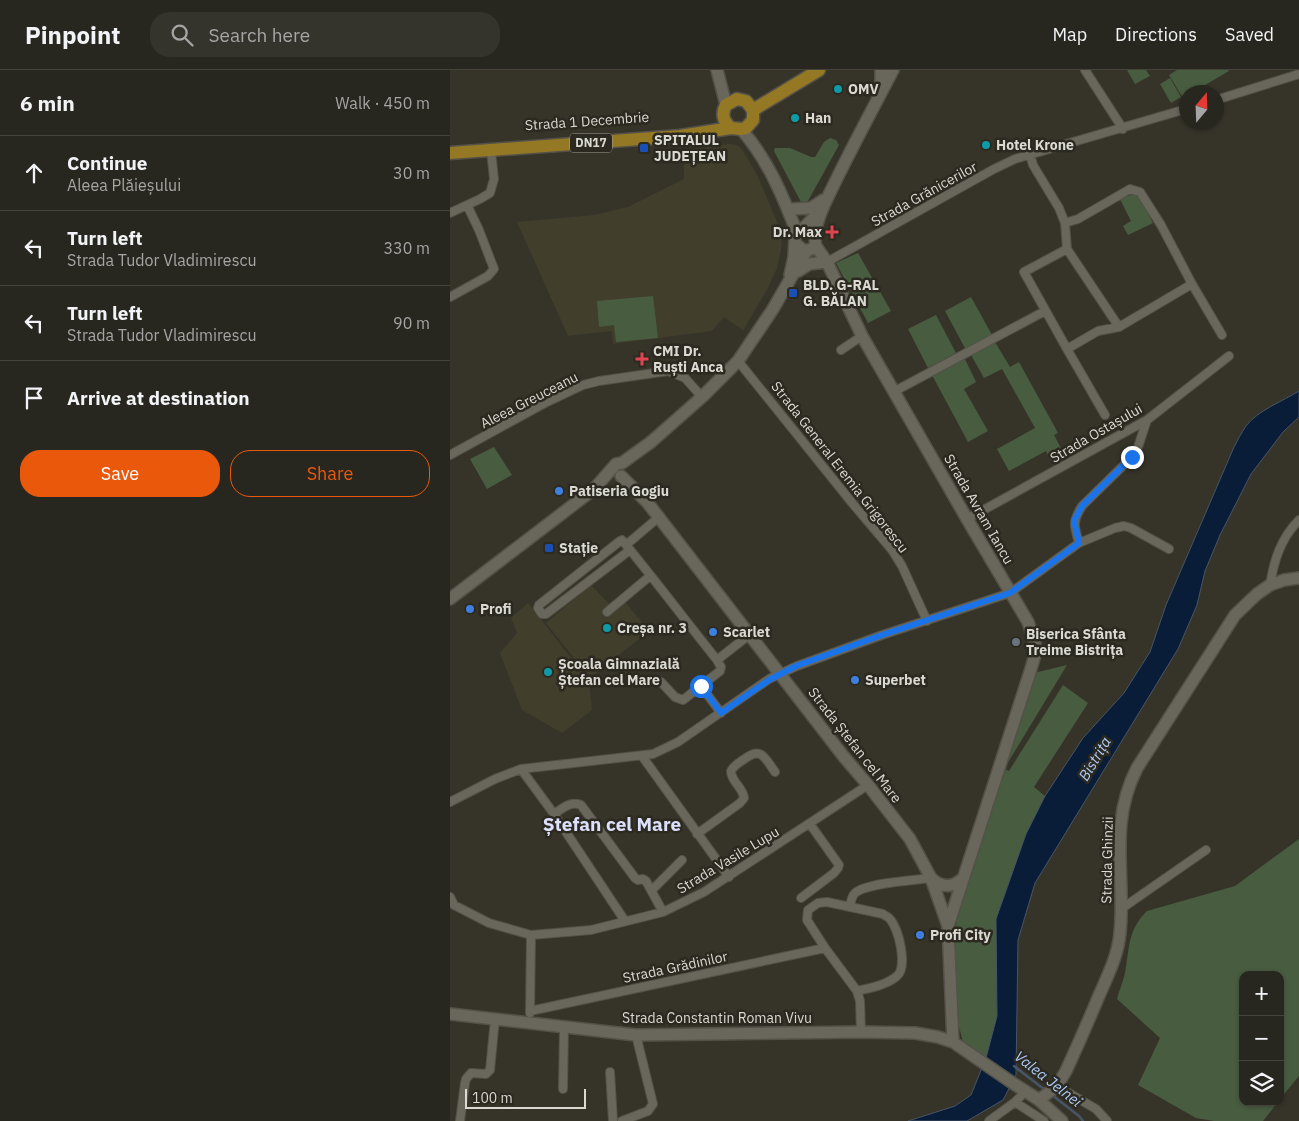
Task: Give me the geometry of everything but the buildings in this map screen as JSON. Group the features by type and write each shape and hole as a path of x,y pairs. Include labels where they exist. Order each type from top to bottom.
{"main road":[{"name":"DN17","path":"737,106 802,70"},
{"name":"DN17","path":"737,106 819,70"},
{"path":"737,106 754,115 741,127 724,119 737,106"},
{"name":"Strada 1 Decembrie","path":"450,147 504,141 679,130 710,124 737,106"},
{"name":"Strada 1 Decembrie","path":"450,153 680,136 741,127"}],"street":[{"path":"717,70 737,106"},
{"path":"881,70 881,94"},
{"path":"450,599 621,470 702,397 738,361 769,316 792,277 807,238 893,70"},
{"path":"1085,70 1122,128"},
{"path":"1224,97 1299,74"},
{"name":"Strada Grănicerilor","path":"826,261 1015,159 1179,111"},
{"path":"741,127 763,157 807,238"},
{"path":"450,213 486,196 492,189 494,179 491,151"},
{"path":"1030,155 1033,165 1059,208 1065,223 1067,249 1119,327"},
{"path":"1065,223 1078,219 1130,188 1140,192 1161,225 1192,284 1222,335"},
{"path":"790,207 805,210 816,206 831,191"},
{"path":"450,297 488,276 494,269 467,205"},
{"name":"Strada Avram Iancu","path":"807,238 826,261 862,336 1028,622 1036,643 1035,655 948,926"},
{"path":"1067,249 1024,272 1105,415"},
{"path":"792,277 809,264 826,261"},
{"path":"1067,349 1098,331 1119,327 1192,284"},
{"path":"895,391 1045,311"},
{"path":"841,350 862,336"},
{"name":"Strada Ostașului","path":"967,519 1147,420 1228,356"},
{"name":"Strada General Eremia Grigorescu","path":"738,361 892,550 902,566 927,621"},
{"name":"Aleea Greuceanu","path":"450,454 543,404 583,385 599,381 668,371 685,378 702,397"},
{"path":"1079,543 1074,527 1076,516 1082,506 1132,457 1138,447 1147,420"},
{"name":"Strada Ștefan cel Mare","path":"621,470 910,839 931,878 948,926 953,1042"},
{"path":"658,517 628,547 546,614 542,614 539,605 622,540 628,547 650,576 717,660 721,667 720,671 686,698 680,700 661,682"},
{"path":"1270,585 1273,567 1285,536 1299,520"},
{"path":"450,802 495,779 521,769 653,754 678,742 780,674 796,666 1010,593 1079,543 1104,532 1124,526 1131,528 1169,550"},
{"path":"607,612 650,576"},
{"name":"Strada Ghinzii","path":"1041,1099 1055,1087 1066,1071 1114,962 1120,934 1120,831 1123,803 1128,786 1137,768 1236,615 1257,594 1270,585 1284,580 1299,578"},
{"path":"717,660 749,635"},
{"path":"701,686 721,713"},
{"path":"697,834 740,803 744,798 743,792 730,773 735,766 752,754 758,753 763,756 775,772"},
{"path":"642,756 729,877"},
{"path":"521,769 554,814 625,921"},
{"name":"Strada Vasile Lupu","path":"451,904 489,923 531,935 591,930 663,912 704,892 729,877 868,786"},
{"path":"554,814 573,803 582,805 635,878 645,880 663,912"},
{"path":"801,898 834,873 839,864 810,824"},
{"path":"1121,909 1206,850"},
{"path":"652,890 682,860"},
{"path":"850,907 851,899 861,890 878,885 931,878 943,886 950,886 957,884 962,879"},
{"path":"857,991 898,976 902,969 903,960 895,928 890,918 882,914 827,902 818,903 808,910 807,920 857,991 860,1001 861,1032"},
{"path":"529,1023 531,935"},
{"name":"Strada Grădinilor","path":"530,1011 825,948"},
{"name":"Strada Constantin Roman Vivu","path":"450,1014 636,1035 861,1032 915,1033 938,1037 953,1042 1026,1092 1041,1099 1062,1121"},
{"path":"460,1121 466,1079 471,1074 486,1074 490,1070 495,1019"},
{"path":"563,1089 564,1027"},
{"path":"622,1121 648,1111 653,1104 636,1035"},
{"path":"610,1072 613,1121"},
{"path":"1055,1087 1096,1109 1107,1121"},
{"path":"989,1121 1026,1092"},
{"path":"1015,1102 1044,1121"}],"shaded area":[{"path":"730,144 737,145 743,150 758,177 778,224 782,245 777,268 767,290 743,330 724,317 712,331 613,344 612,331 568,336 517,222 594,215 628,207 684,179 684,150"},
{"path":"591,585 615,610 625,602 649,631 590,678 546,623"},
{"path":"528,603 589,681 592,710 562,733 522,710 500,653 517,633 511,618"}],"green space":[{"path":"1127,70 1146,70 1150,76 1135,84"},
{"path":"1177,70 1229,71 1205,85 1179,85 1179,91 1169,75"},
{"path":"1170,78 1179,94 1179,98 1171,103 1160,84"},
{"path":"830,138 836,140 839,145 808,201 801,202 774,151 775,148 790,148 815,157 824,142"},
{"path":"1133,194 1140,197 1153,223 1128,235 1123,226 1131,221 1120,199"},
{"path":"858,253 891,311 868,323 836,263"},
{"path":"653,296 658,338 616,342 614,325 599,327 597,301"},
{"path":"971,297 992,335 966,350 945,311"},
{"path":"936,315 956,353 928,368 908,329"},
{"path":"995,342 1010,367 1019,362 1058,433 1054,435 1065,456 1052,463 1046,451 1009,471 997,449 1035,428 1002,369 984,378 971,355"},
{"path":"964,357 976,382 964,389 988,431 968,442 932,375"},
{"path":"494,447 512,475 487,489 470,459"},
{"path":"1067,665 1004,769 1009,771 1063,685 1088,703 1034,787 1045,796 1026,834 996,919 997,1016 986,1058 963,1042 959,1027 954,936 958,914 1034,673"},
{"path":"1299,839 1299,1076 1284,1094 1284,971 1239,971 1239,1106 1275,1106 1263,1121 1214,1121 1196,1118 1138,1085 1160,1038 1117,999 1125,973 1130,940 1136,925 1147,911 1235,886"}],"water":[{"name":"Bistrița","path":"1299,391 1299,417 1283,432 1251,474 1220,535 1205,571 1197,605 1178,649 1035,883 1018,940 1016,1075 1003,1100 967,1121 908,1121 955,1106 971,1095 986,1058 997,1016 996,919 1026,834 1045,796 1083,738 1124,693 1150,652 1166,605 1234,447 1246,426 1257,416"}],"waterway":[{"name":"Valea Jelnei","path":"1014,1066 1045,1090"},
{"name":"Valea Jelnei","path":"1052,1095 1083,1121"}],"place":[{"name":"OMV","path":"838,89"},
{"name":"Han","path":"795,118"},
{"name":"Hotel Krone","path":"986,145"},
{"name":"SPITALUL JUDEȚEAN","path":"644,148"},
{"name":"Dr. Max","path":"832,232"},
{"name":"BLD. G-RAL G. BĂLAN","path":"793,293"},
{"name":"CMI Dr. Ruști Anca","path":"642,359"},
{"name":"Patiseria Gogiu","path":"559,491"},
{"name":"Stație","path":"549,548"},
{"name":"Profi","path":"470,609"},
{"name":"Creșa nr. 3","path":"607,628"},
{"name":"Scarlet","path":"713,632"},
{"name":"Biserica Sfânta Treime Bistrița","path":"1016,642"},
{"name":"Școala Gimnazială Ștefan cel Mare","path":"548,672"},
{"name":"Superbet","path":"855,680"},
{"name":"Profi City","path":"920,935"}],"district":[{"name":"Ștefan cel Mare","path":"612,824"}],"route":[{"path":"701,686 721,713 769,680 796,666 882,635 1010,593 1079,543 1074,521 1082,506 1132,457"}]}
